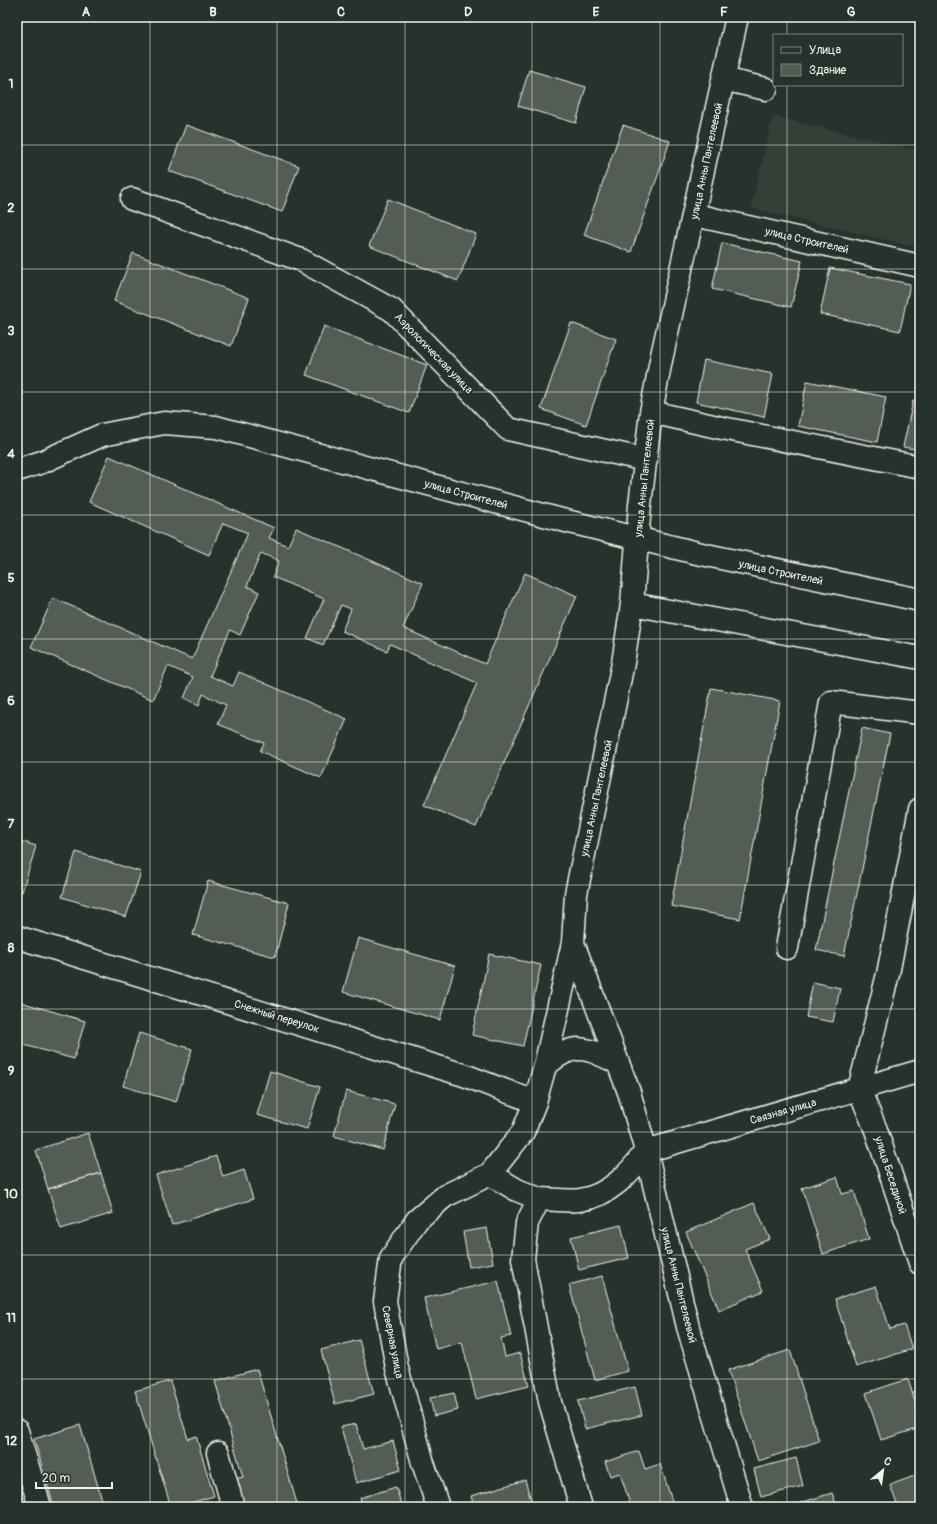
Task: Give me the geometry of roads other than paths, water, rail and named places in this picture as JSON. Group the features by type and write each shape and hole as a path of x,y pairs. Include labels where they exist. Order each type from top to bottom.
{"street":[{"name":"улица Анны Пантелеевой","path":"535,1102 545,1066 573,943 576,894 611,731 632,604 651,412 661,360 695,214 737,17"},
{"path":"723,79 766,89"},
{"name":"Аэрологическая улица","path":"132,199 300,260 392,310 508,429 646,460"},
{"name":"улица Строителей","path":"695,214 920,266"},
{"path":"651,412 920,468"},
{"name":"улица Строителей","path":"17,470 42,462 102,435 164,423 216,427 638,539 754,566 920,600"},
{"path":"632,604 920,658"},
{"path":"787,948 832,702 920,713"},
{"path":"859,1089 888,974 920,809"},
{"name":"Снежный переулок","path":"17,937 464,1075 535,1102"},
{"name":"улица Анны Пантелеевой","path":"573,943 618,1063 646,1151 688,1327 742,1507"},
{"path":"545,1066 560,1053 573,1049 597,1053 618,1063"},
{"name":"Связная улица","path":"646,1151 920,1071"},
{"name":"улица Бесединой","path":"859,1089 876,1130 920,1263"},
{"name":"Северная улица","path":"438,1507 423,1463 397,1368 385,1301 391,1258 417,1220 445,1196 490,1174 523,1132 535,1102"},
{"path":"490,1174 517,1190 539,1199 580,1200 610,1189 633,1169 646,1151"},
{"path":"539,1199 527,1223 523,1259 550,1402 581,1507"},
{"path":"18,1431 40,1507"},
{"path":"218,1453 233,1507"}]}
